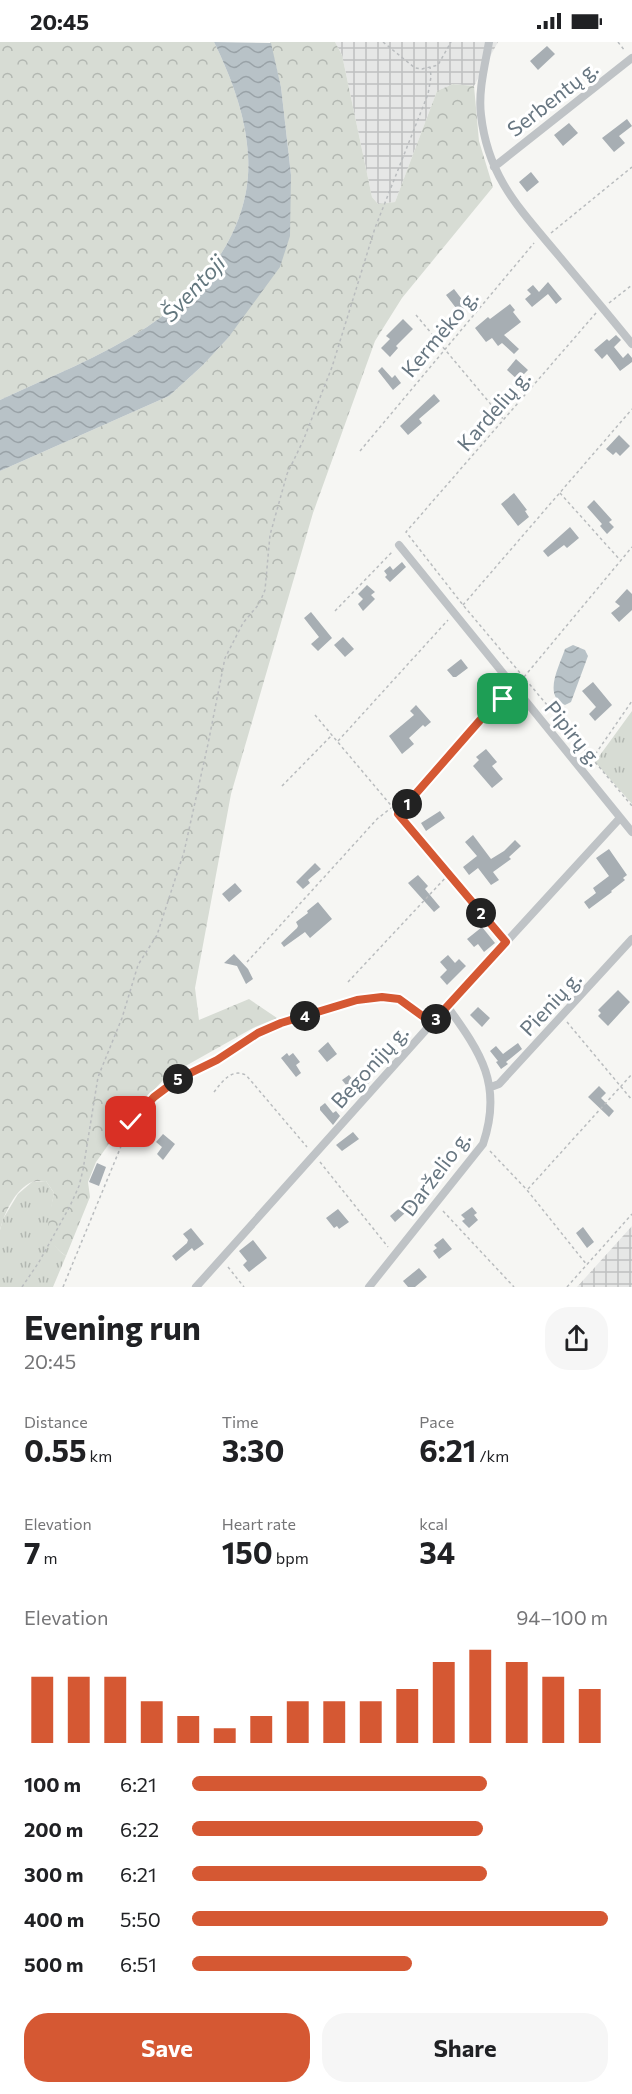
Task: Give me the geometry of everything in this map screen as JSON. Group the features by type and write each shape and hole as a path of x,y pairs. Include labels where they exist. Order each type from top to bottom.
{"street":[{"path":"489,42 481,91 480,114 494,167 512,201 632,344"},
{"name":"Serbentų g.","path":"494,167 632,59"},
{"name":"Pipirų g.","path":"399,545 632,832"},
{"name":"Begonijų g.","path":"196,1287 447,1006 620,818"},
{"name":"Pienių g.","path":"491,1087 499,1083 632,939"},
{"name":"Darželio g.","path":"369,1287 483,1144 491,1113 491,1087 469,1036 447,1006"}],"path":[{"path":"383,42 415,68 422,69 438,65 451,42"},
{"path":"618,42 632,59"},
{"path":"22,1287 70,1206 79,1186 98,1077 122,1018 138,965 157,935 184,852 225,658 243,623 259,604 265,590 270,535 287,474 303,441 332,367 375,228 428,94 430,67"},
{"name":"Kermėko g.","path":"360,452 543,236 632,167"},
{"name":"Kardelių g.","path":"406,532 591,317 632,285"},
{"path":"416,315 504,420"},
{"path":"463,606 632,409"},
{"path":"560,492 620,560"},
{"name":"Pipirų g.","path":"406,532 463,606 632,807"},
{"path":"335,611 399,545"},
{"path":"524,677 632,547"},
{"path":"337,742 444,624 456,615"},
{"path":"398,814 489,710 516,691"},
{"path":"591,760 632,701"},
{"path":"315,715 506,942"},
{"path":"282,786 332,735"},
{"path":"247,962 376,819 392,807"},
{"path":"348,982 448,874"},
{"path":"63,1287 131,1122 154,1097 178,1079 217,1060 258,1033 281,1023 357,1000 382,997 399,999 432,1023"},
{"path":"562,1016 632,1100"},
{"path":"527,1190 632,1074"},
{"path":"483,1144 527,1190 587,1265"},
{"path":"436,1203 514,1287"},
{"path":"567,1287 632,1214"},
{"path":"222,1259 244,1287"}],"shaded area":[{"path":"335,42 498,42 474,86 453,84 437,91 395,202 378,204 372,197 342,55"},
{"path":"632,1226 632,1287 577,1287"}],"green space":[{"path":"0,42 214,42 237,97 247,140 248,155 247,182 234,231 206,275 188,294 168,312 129,338 0,400"},
{"path":"270,42 335,42 342,55 372,197 378,204 395,202 437,91 453,84 474,86 479,141 493,187 402,298 375,341 313,513 231,794 195,988 199,1020 249,999 277,1018 253,1028 166,1077 126,1120 96,1162 88,1182 90,1197 66,1256 52,1243 49,1235 48,1228 54,1193 46,1181 32,1182 20,1190 7,1210 0,1230 0,471 169,396 228,338 291,175 281,87"},
{"path":"632,711 632,804 595,762"},
{"path":"46,1181 54,1193 50,1219 51,1236 59,1250 66,1256 53,1287 0,1287 0,1230 3,1219 18,1194 32,1182"}],"water":[{"path":"214,42 271,43 281,87 291,175 290,236 280,267 228,338 169,396 0,471 0,400 93,357 129,338 168,312 206,275 234,231 247,182 247,140 237,97"},
{"path":"573,645 585,650 588,656 571,702 565,705 558,701 555,695 554,680 565,649"}],"building":[{"path":"547,46 555,54 538,70 530,61"},
{"path":"627,119 632,126 619,136 625,143 614,152 602,138"},
{"path":"569,123 578,133 563,146 554,135"},
{"path":"531,172 539,182 527,192 519,182"},
{"path":"548,282 562,299 556,304 548,294 532,307 525,299 531,294 527,290 533,285 539,292"},
{"path":"454,289 467,306 459,312 446,295"},
{"path":"510,304 521,322 504,335 519,349 514,354 502,343 498,346 492,338 486,342 475,328"},
{"path":"403,319 413,329 396,346 398,348 390,357 381,348 390,339 386,336"},
{"path":"616,335 621,340 614,347 623,358 628,353 632,358 632,362 620,371 607,354 602,359 594,350"},
{"path":"516,359 528,370 518,380 507,370"},
{"path":"382,367 392,378 395,375 401,383 393,390 378,371"},
{"path":"434,394 440,401 419,419 422,423 408,435 400,426"},
{"path":"619,435 630,446 620,456 616,452 613,455 606,449"},
{"path":"514,493 527,510 525,511 529,517 518,526 501,504"},
{"path":"594,500 612,520 609,522 614,527 607,534 600,526 602,524 587,507"},
{"path":"570,527 579,538 567,548 564,545 548,557 543,551"},
{"path":"402,562 406,567 390,582 385,577 387,575 384,571 390,566 393,570"},
{"path":"367,585 375,592 371,595 375,599 363,611 358,604 363,599 358,594"},
{"path":"627,589 632,594 632,610 619,622 611,613 620,606 615,602"},
{"path":"311,612 332,638 318,651 311,644 319,637 304,618"},
{"path":"343,637 354,649 345,657 334,645"},
{"path":"461,659 468,668 453,677 447,670"},
{"path":"593,682 612,705 595,721 589,714 596,707 582,691"},
{"path":"416,705 431,722 425,727 423,725 409,738 414,744 402,754 389,736 414,715 410,711"},
{"path":"486,749 497,762 492,766 503,779 492,788 473,766 479,760 476,757"},
{"path":"440,811 445,818 426,831 421,823"},
{"path":"473,835 491,859 515,840 521,846 509,857 511,859 493,872 499,880 491,885 478,868 469,875 463,867 477,856 465,842"},
{"path":"609,849 627,875 623,878 625,880 612,892 589,909 584,902 596,893 593,888 609,876 596,858"},
{"path":"315,863 321,869 308,880 310,883 303,889 296,882"},
{"path":"418,875 428,886 425,889 440,907 434,912 408,883"},
{"path":"235,883 242,891 229,902 222,894"},
{"path":"318,902 332,919 310,938 305,932 284,947 281,943 297,928 296,922"},
{"path":"482,927 495,943 484,952 478,944 474,947 467,939"},
{"path":"234,954 248,969 253,979 246,984 237,966 224,963"},
{"path":"448,955 455,963 459,959 466,966 447,985 440,977 447,970 440,962"},
{"path":"618,990 630,1002 608,1026 598,1016 601,1013 598,1010"},
{"path":"478,1007 490,1018 482,1027 470,1015"},
{"path":"328,1042 337,1054 327,1062 318,1051"},
{"path":"518,1043 522,1049 501,1069 490,1051 496,1046 503,1054"},
{"path":"287,1053 289,1056 293,1053 300,1062 296,1065 301,1073 296,1077 281,1058"},
{"path":"349,1075 356,1084 367,1076 371,1081 355,1096 342,1080"},
{"path":"599,1086 606,1093 601,1098 614,1111 609,1117 588,1097"},
{"path":"325,1103 333,1113 336,1111 340,1116 333,1125 320,1110"},
{"path":"353,1132 359,1139 342,1151 336,1145"},
{"path":"163,1134 175,1144 163,1160 157,1154 162,1147 156,1142"},
{"path":"97,1163 106,1167 99,1186 89,1182"},
{"path":"410,1199 415,1204 395,1222 390,1216"},
{"path":"472,1207 477,1213 474,1215 478,1220 469,1228 462,1221 465,1219 461,1215"},
{"path":"338,1209 349,1222 339,1229 337,1226 334,1228 326,1218"},
{"path":"583,1227 594,1242 587,1248 576,1233"},
{"path":"191,1228 204,1244 194,1251 192,1248 176,1261 172,1256 187,1243 188,1240 183,1234"},
{"path":"443,1238 452,1249 439,1259 433,1251 437,1248 434,1245"},
{"path":"253,1240 267,1258 249,1272 243,1265 247,1261 239,1251"},
{"path":"419,1268 427,1277 415,1287 408,1287 403,1281"}],"route":[{"path":"131,1122 154,1097 178,1079 217,1060 241,1042 281,1023 357,1000 382,997 399,999 432,1023 506,942 398,814 489,710 503,699"}],"water label":[{"name":"Šventoji","path":"193,288"}]}
